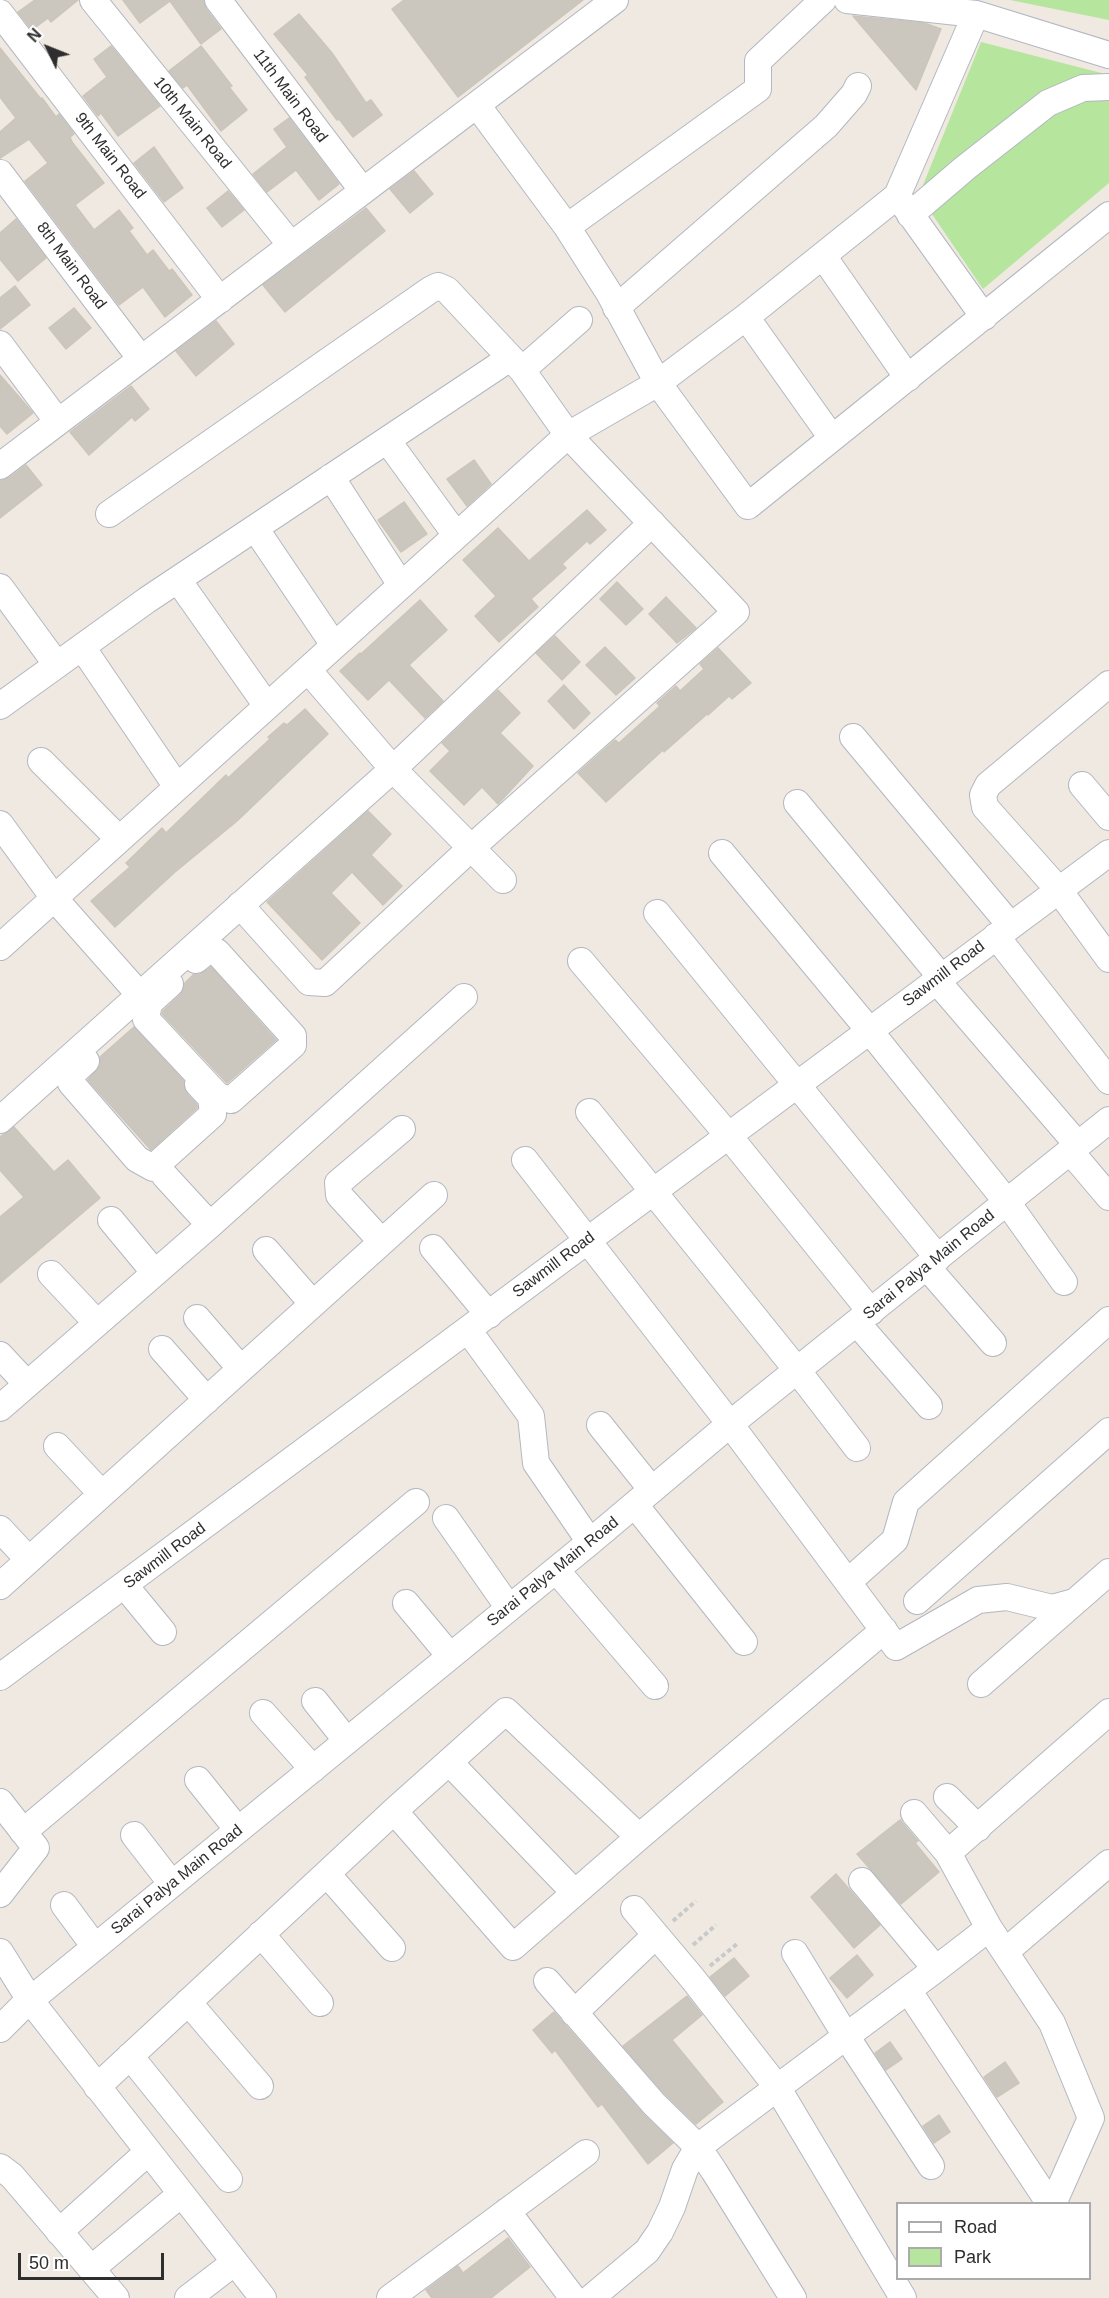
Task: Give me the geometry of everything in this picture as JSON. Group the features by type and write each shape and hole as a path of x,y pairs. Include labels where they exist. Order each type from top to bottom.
{"street":[{"name":"10th Main Road","path":"93,0 291,245"},
{"name":"11th Main Road","path":"218,0 363,191"},
{"path":"0,466 615,0"},
{"path":"567,226 758,89 758,60 823,0"},
{"path":"846,0 976,14 1109,55"},
{"name":"9th Main Road","path":"0,13 220,300"},
{"path":"904,206 976,14"},
{"path":"616,308 826,126 854,94 858,86"},
{"path":"0,947 568,435 658,382 823,256 965,168 1048,103 1083,88 1109,87"},
{"path":"477,105 567,226 609,293 658,382 747,506 1109,215"},
{"name":"8th Main Road","path":"0,173 141,359"},
{"path":"904,206 984,317"},
{"path":"823,256 908,378"},
{"path":"109,514 438,286 447,290 516,364 568,435 736,612 471,848 325,983 309,982 240,905"},
{"path":"746,317 832,438"},
{"path":"0,706 178,580 331,477 387,440 516,364 579,320"},
{"path":"0,344 58,422"},
{"path":"387,440 456,535"},
{"path":"331,477 401,585"},
{"path":"0,1120 82,1056 130,1023 144,1025 211,1098 213,1114 153,1168 137,1159 71,1083 73,1073 82,1056 139,994 193,955 207,950 217,952 293,1036 293,1045 231,1100 218,1096 146,1019 149,1003 193,955 240,905 393,769 652,523"},
{"path":"255,528 334,645"},
{"path":"178,580 267,706"},
{"path":"0,587 57,665"},
{"path":"82,647 177,787"},
{"path":"308,670 393,769 503,880"},
{"path":"1109,684 988,785 983,795 985,807 1058,889 1109,959"},
{"path":"853,737 1003,930 1109,1081"},
{"path":"41,761 119,839"},
{"path":"1082,784 1109,817"},
{"path":"797,803 1074,1148 1109,1197"},
{"path":"0,824 54,898 139,994"},
{"path":"722,853 869,1030 1007,1202 1064,1282"},
{"name":"Sawmill Road","path":"0,1677 1109,853"},
{"path":"657,913 798,1083 993,1343"},
{"path":"581,961 728,1135 928,1406"},
{"path":"0,1408 210,1225 464,997"},
{"path":"589,1112 857,1448"},
{"name":"Sarai Palya Main Road","path":"0,2029 30,2000 591,1542 730,1424 1109,1120"},
{"path":"382,1242 339,1195 338,1183 402,1129"},
{"path":"525,1160 730,1424 896,1647 978,1600 1007,1598 1052,1608 1074,1602"},
{"path":"165,1176 210,1225"},
{"path":"0,1586 434,1195"},
{"path":"111,1220 155,1273"},
{"path":"433,1248 489,1314"},
{"path":"266,1250 313,1304"},
{"path":"51,1274 97,1323"},
{"path":"197,1317 241,1369"},
{"path":"848,1582 895,1540 906,1502 1109,1320"},
{"path":"468,1330 531,1416 536,1463 591,1542"},
{"path":"162,1349 207,1400"},
{"path":"0,1355 27,1384"},
{"path":"600,1425 644,1497 744,1642"},
{"path":"917,1601 1109,1431"},
{"path":"57,1446 102,1494"},
{"path":"0,1894 36,1848 8,1818 416,1502"},
{"path":"446,1518 509,1608"},
{"path":"0,1529 29,1560"},
{"path":"556,1570 655,1686"},
{"path":"981,1684 1109,1572"},
{"path":"125,1586 163,1632"},
{"path":"406,1603 450,1656"},
{"path":"394,1811 513,1947 884,1630"},
{"path":"315,1701 347,1741"},
{"path":"97,2086 394,1811 506,1711 639,1838"},
{"path":"948,1853 1109,1712"},
{"path":"262,1713 313,1769"},
{"path":"449,1762 575,1893"},
{"path":"198,1780 238,1830"},
{"path":"947,1797 978,1828"},
{"path":"914,1813 948,1853 989,1928 1052,2023 1091,2118 1053,2202"},
{"path":"134,1835 172,1884"},
{"path":"1005,1952 1109,1863"},
{"path":"327,1874 392,1948"},
{"path":"862,1881 936,1970"},
{"path":"64,1905 95,1947"},
{"path":"634,1909 693,1979 777,2087 903,2298"},
{"path":"591,2298 647,2251 660,2232 672,2207 685,2169 698,2147 989,1928"},
{"path":"261,1934 320,2004"},
{"path":"574,2013 656,1935"},
{"path":"0,1952 30,2000 263,2298"},
{"path":"795,1953 931,2166"},
{"path":"547,1982 654,2104 698,2147 793,2298"},
{"path":"908,1990 1051,2202"},
{"path":"188,2002 260,2086"},
{"path":"130,2056 229,2179"},
{"path":"59,2232 148,2152"},
{"path":"390,2298 586,2153"},
{"path":"0,2167 12,2176 116,2298"},
{"path":"92,2269 181,2194"},
{"path":"507,2211 573,2298"},
{"path":"188,2298 235,2262"}],"path":[{"path":"656,1935 696,1901"},
{"path":"676,1959 716,1924"},
{"path":"693,1979 737,1944"}],"green space":[{"path":"1010,0 1109,0 1109,20"},
{"path":"981,42 1109,75 1109,183 983,289 919,195"}],"building":[{"path":"35,0 78,0 51,22 48,18 32,30 18,12"},
{"path":"123,0 203,0 206,9 221,29 201,44 170,1 140,23"},
{"path":"404,0 583,0 458,97 392,9"},
{"path":"299,14 332,53 366,103 371,100 382,115 353,137 339,119 337,120 305,77 308,75 274,34"},
{"path":"853,16 924,23 941,29 916,90"},
{"path":"111,46 160,106 118,136 101,113 98,116 83,96 107,77 94,59"},
{"path":"201,46 232,86 229,87 247,110 221,131 187,85 183,88 169,71"},
{"path":"0,48 56,117 59,114 74,134 70,137 72,142 104,183 75,205 94,230 119,210 133,228 129,231 147,255 153,250 169,271 172,269 192,295 165,317 143,287 119,305 25,181 48,163 29,139 0,158 0,132 16,118 0,97"},
{"path":"289,118 339,184 319,200 296,170 267,192 253,174 287,147 274,129"},
{"path":"154,147 183,188 164,202 134,163"},
{"path":"414,171 433,194 410,213 390,189"},
{"path":"228,191 244,210 222,227 207,208"},
{"path":"366,208 385,231 285,312 263,285"},
{"path":"16,219 46,258 18,281 0,259 0,233"},
{"path":"15,286 30,305 0,329 0,298"},
{"path":"74,308 91,328 66,349 49,328"},
{"path":"216,321 234,344 196,376 176,351"},
{"path":"0,375 33,413 7,434 0,426"},
{"path":"131,386 149,409 135,421 132,417 89,455 70,432"},
{"path":"474,460 491,484 467,506 447,479"},
{"path":"26,465 42,485 0,518 0,481 9,478"},
{"path":"404,502 427,534 401,552 378,520"},
{"path":"587,510 606,530 590,544 587,541 562,564 566,568 531,599 538,607 499,642 475,616 496,596 463,560 498,528 529,561"},
{"path":"617,582 643,609 626,625 600,599"},
{"path":"666,597 696,628 677,643 649,614"},
{"path":"420,600 447,630 409,665 443,701 425,718 389,680 368,700 340,671"},
{"path":"555,636 580,662 562,680 536,653"},
{"path":"605,647 635,678 616,695 586,665"},
{"path":"718,648 751,683 732,699 729,696 664,752 663,750 606,802 578,773 615,740 619,743 660,706 657,703 676,686 680,691 704,669 700,664"},
{"path":"564,685 590,713 574,729 548,701"},
{"path":"498,690 520,713 500,733 533,766 498,804 482,787 464,805 430,771 450,751 442,743"},
{"path":"305,709 328,734 237,821 175,872 115,927 91,901 130,867 126,863 162,828 166,833 226,775 228,778 270,739 268,737 284,723 287,725"},
{"path":"368,811 391,834 371,855 402,886 383,905 352,872 331,893 360,923 322,960 267,902"},
{"path":"211,967 276,1040 227,1083 162,1014 180,995 185,983 194,974 199,975"},
{"path":"134,1027 184,1081 187,1094 197,1105 197,1108 151,1150 88,1080 100,1066 100,1057"},
{"path":"14,1127 54,1172 68,1160 100,1198 0,1283 0,1217 24,1197 0,1170 0,1137"},
{"path":"900,1820 918,1841 915,1843 939,1872 901,1904 857,1854"},
{"path":"836,1874 880,1925 854,1948 811,1897"},
{"path":"857,1955 873,1975 847,1998 830,1978"},
{"path":"734,1958 749,1976 725,1996 710,1977"},
{"path":"687,1996 702,2015 672,2040 723,2102 696,2124 665,2094 623,2046"},
{"path":"554,2012 643,2114 673,2143 648,2164 602,2104 598,2107 555,2050 552,2053 533,2030"},
{"path":"890,2042 902,2059 886,2070 875,2053"},
{"path":"1005,2062 1019,2083 997,2097 984,2077"},
{"path":"939,2115 950,2132 934,2143 923,2126"},
{"path":"508,2238 530,2267 491,2298 432,2298 426,2290 458,2266 463,2273"}]}
